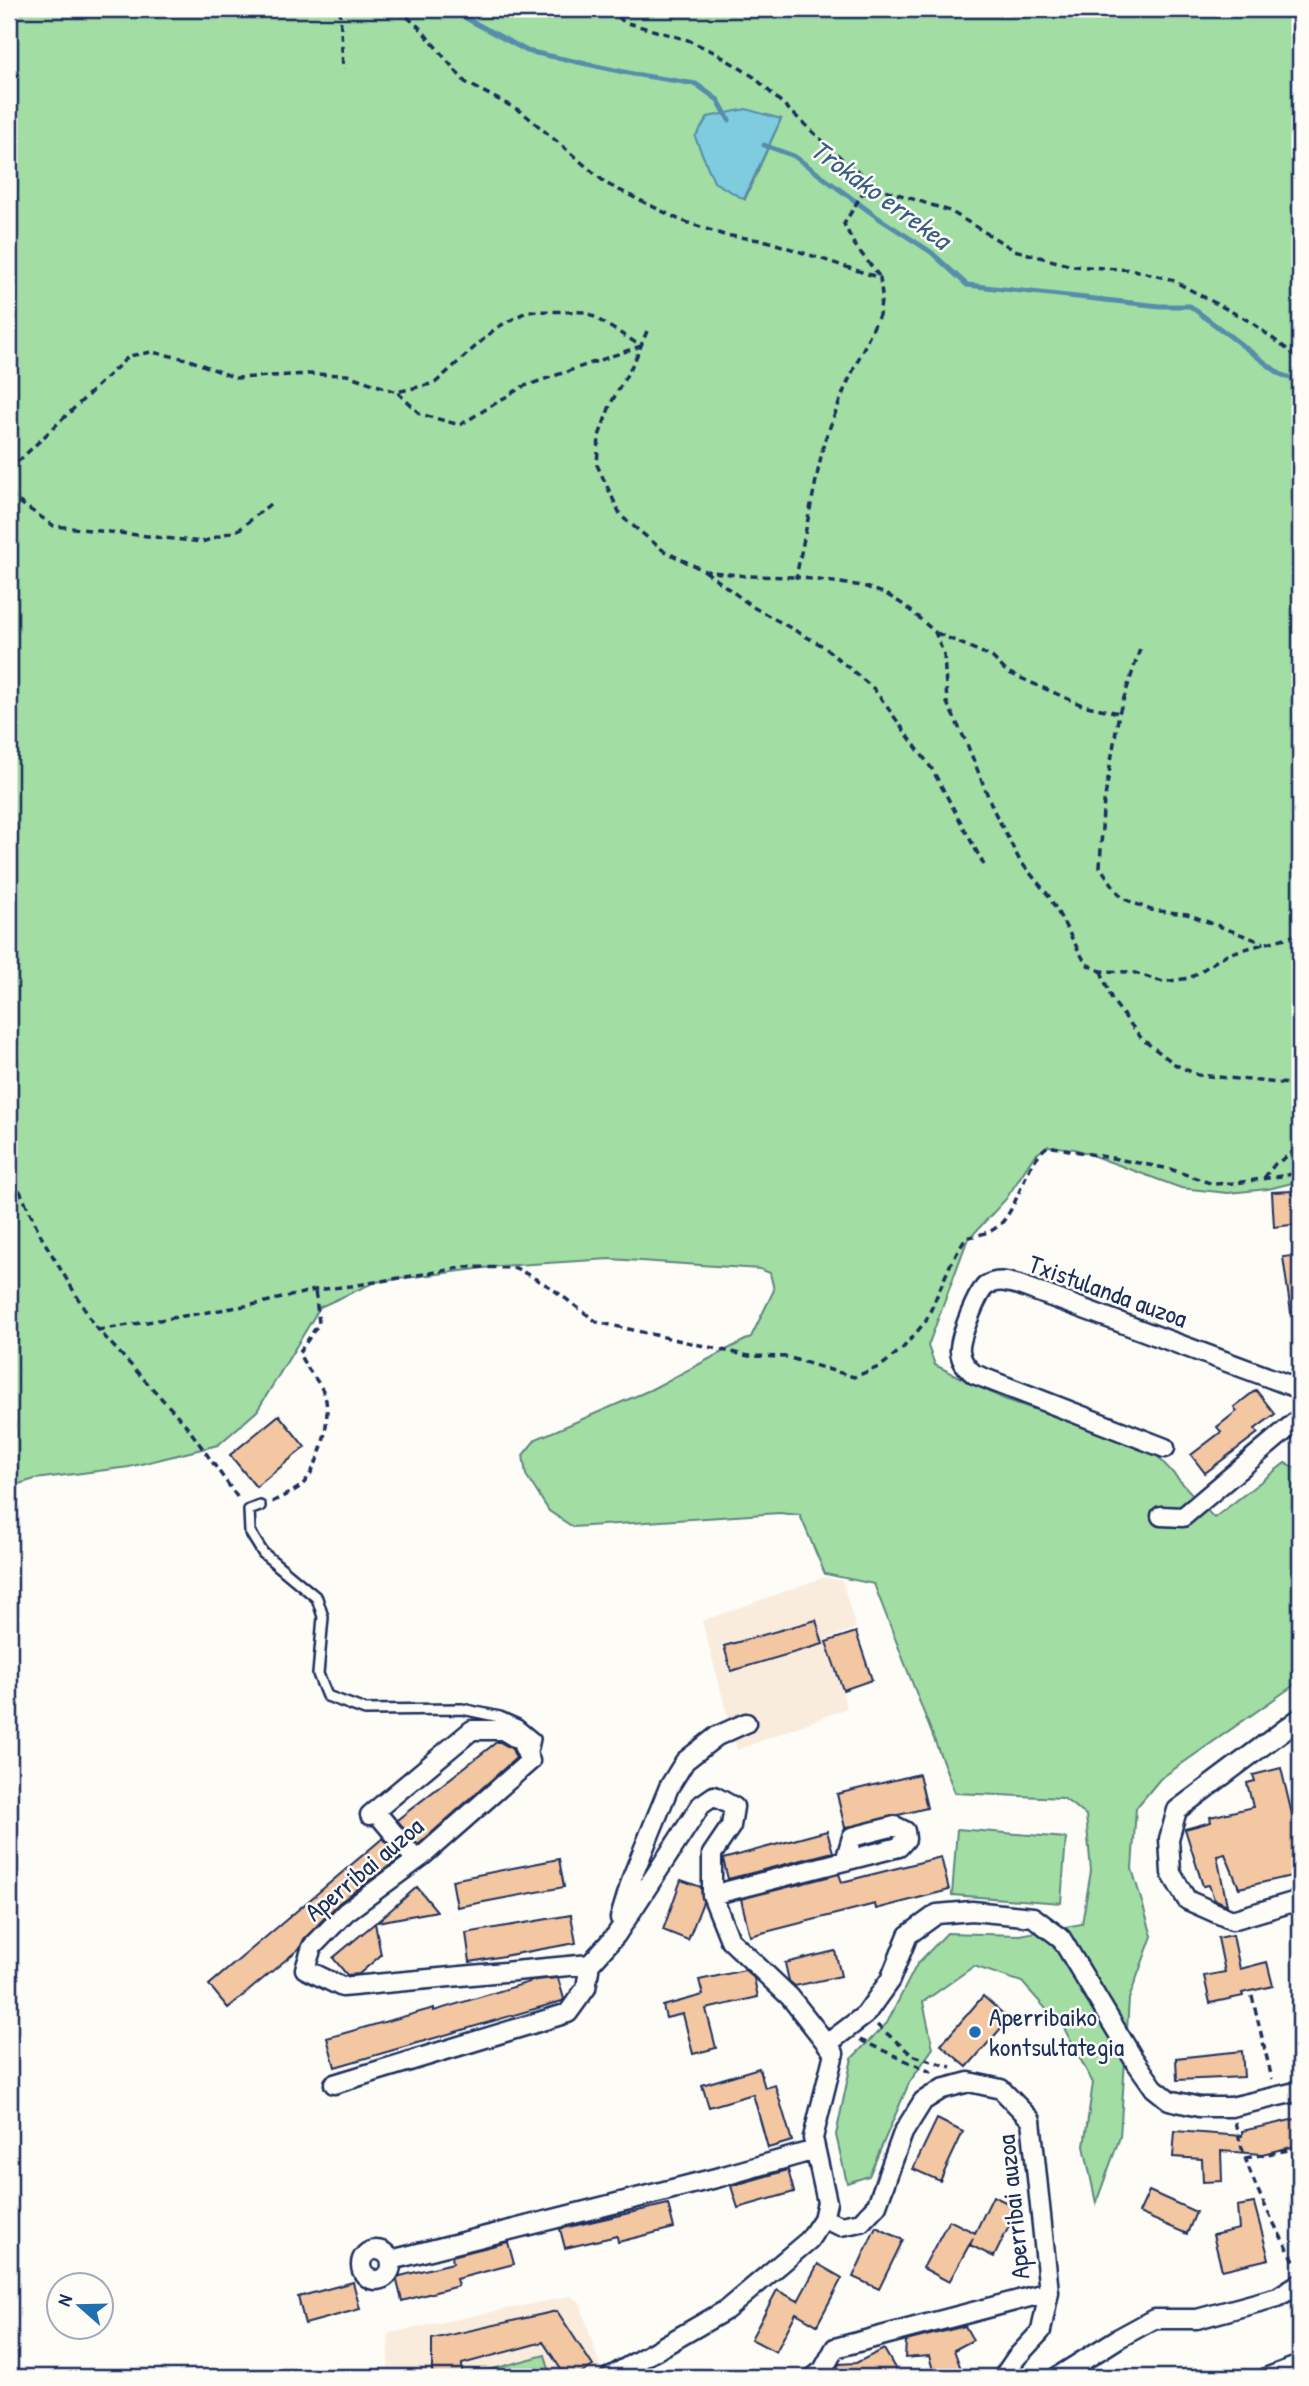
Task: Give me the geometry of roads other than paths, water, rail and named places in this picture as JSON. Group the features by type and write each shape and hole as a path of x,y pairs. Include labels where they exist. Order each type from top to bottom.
{"street":[{"name":"Txistulanda auzoa","path":"1166,1448 974,1374 966,1367 959,1347 980,1292 988,1285 1002,1280 1019,1285 1300,1389"},
{"path":"1161,1516 1183,1517 1300,1418"},
{"path":"1300,1718 1177,1810 1169,1839 1171,1873 1188,1900 1232,1920 1300,1900"},
{"path":"616,1935 633,1875 669,1787 685,1761 717,1736 739,1725"},
{"name":"Aperribai auzoa","path":"416,1860 373,1813 472,1731 503,1730 521,1741 530,1761 416,1860 346,1912 312,1947 304,1969 342,1987 590,1964"},
{"path":"334,2084 568,2013 586,1988 590,1964 616,1935 701,1805 714,1796 726,1800 734,1807 731,1826 712,1854 712,1895 730,1940 790,1997 834,2053 813,2138 827,2202 823,2219 809,2240 726,2310 610,2377"},
{"path":"712,1895 845,1861"},
{"path":"827,2044 864,2015 890,1980 908,1935 937,1914 972,1911 1033,1917 1061,1938 1133,2058 1154,2088 1168,2100 1199,2107 1233,2106 1300,2091"},
{"name":"Aperribai auzoa","path":"814,2377 823,2370 835,2348 1049,2292 1031,2120 1001,2090 969,2082 947,2088 923,2101 903,2133 877,2205 861,2222 841,2227 823,2219"},
{"path":"391,2260 815,2150"},
{"path":"1057,2377 1154,2319 1197,2319 1278,2297 1300,2283"},
{"path":"1003,2377 1041,2331 1049,2292"},
{"path":"1268,2377 1300,2365"}],"lane":[{"path":"261,1506 249,1510 250,1532 263,1553 317,1598 323,1617 318,1674 327,1696 365,1710 462,1709 500,1717 518,1725 535,1739 530,1761"}],"water":[{"path":"746,109 781,119 744,199 714,182 695,137 708,117"}],"waterway":[{"name":"Trokako errekea","path":"449,9 527,51 633,74 696,84 718,100 729,120"},
{"name":"Trokako errekea","path":"764,145 794,156 877,217 931,252 967,285 1160,306 1190,306 1280,374 1300,382"}],"place":[{"name":"Aperribaiko kontsultategia","path":"975,2032"}]}
